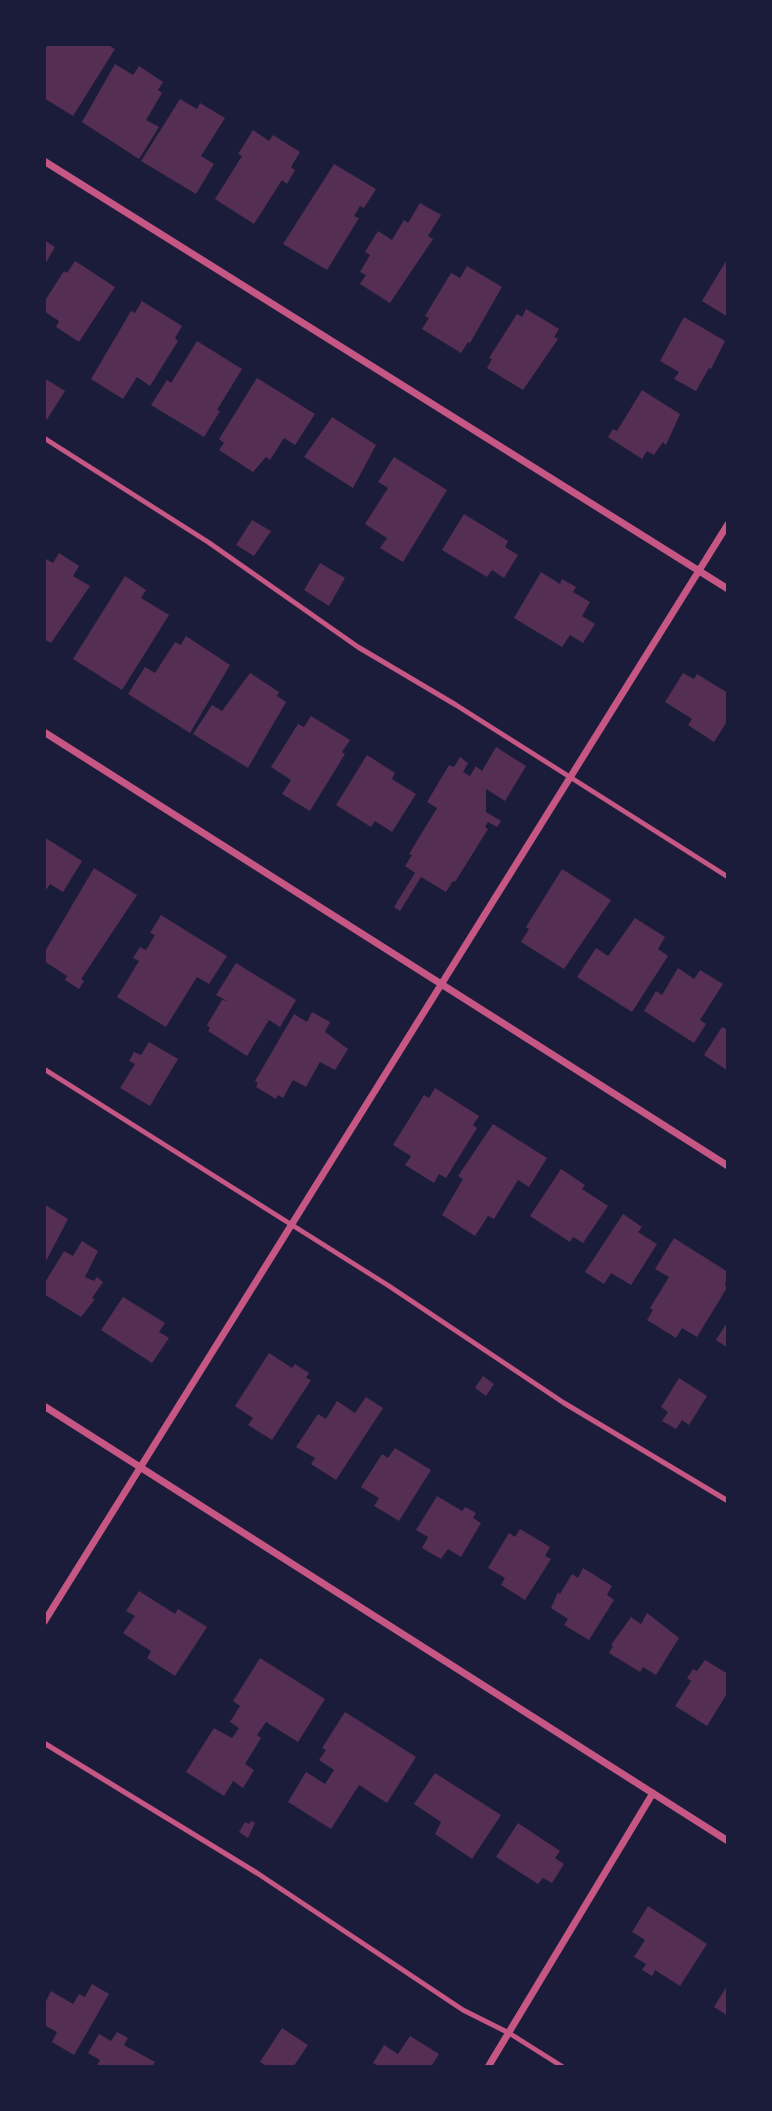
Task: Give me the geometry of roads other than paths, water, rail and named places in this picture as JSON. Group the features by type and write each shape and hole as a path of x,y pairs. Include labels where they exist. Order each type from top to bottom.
{"street":[{"path":"44,161 728,589"},
{"path":"44,1622 728,524"},
{"path":"44,733 728,1166"},
{"path":"44,1406 728,1841"},
{"path":"488,2067 653,1793"}],"lane":[{"path":"44,438 208,542 358,647 728,877"},
{"path":"44,1069 564,1403 728,1501"},
{"path":"44,1743 257,1873 463,2010 509,2032 563,2067"}]}
